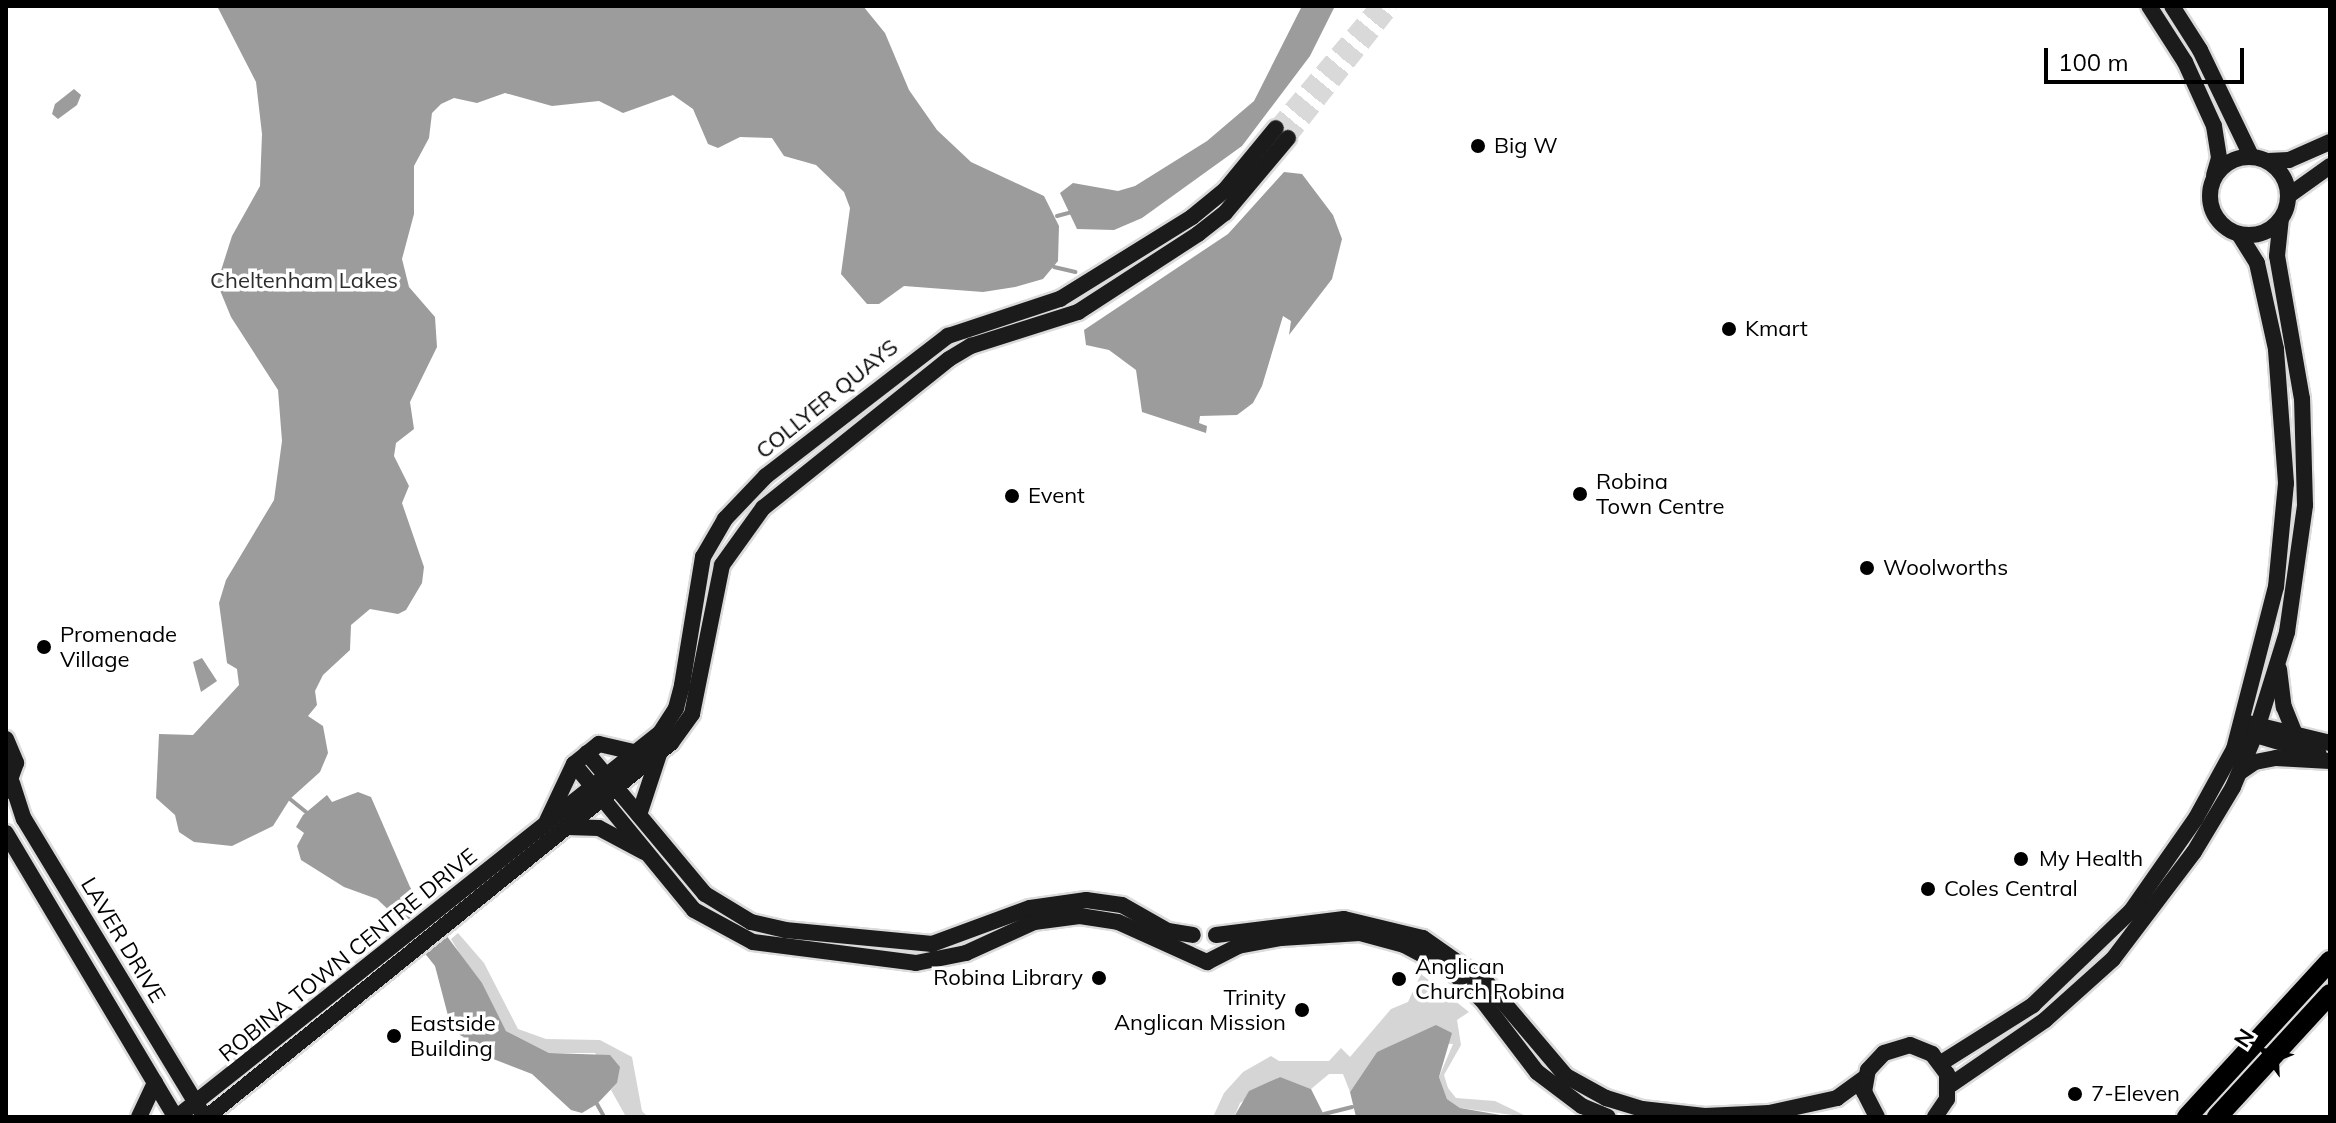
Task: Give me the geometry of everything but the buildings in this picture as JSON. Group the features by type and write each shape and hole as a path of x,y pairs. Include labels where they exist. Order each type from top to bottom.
{"main road":[{"path":"2187,1117 2330,961"},
{"path":"2217,1117 2330,994"}],"street":[{"path":"2149,6 2185,62 2214,126 2219,158 2211,210 2224,227 2239,234 2262,233 2281,219"},
{"path":"2172,6 2200,50 2251,156"},
{"name":"COLLYER QUAYS","path":"545,826 605,787 660,753 692,714 722,565 763,508 949,359 971,346 1078,312 1198,234 1225,213 1282,133 1225,190 1192,217 1060,299 948,336 893,373 745,495 703,557 676,708 637,753 605,787 567,827"},
{"path":"2214,177 2229,161 2251,156 2268,161 2289,160 2330,142"},
{"path":"1941,1063 2016,1019 2131,911 2212,792 2249,728 2279,663 2303,537 2305,466 2297,359 2277,256 2281,219 2288,196 2283,175 2268,161"},
{"path":"2288,196 2330,166"},
{"path":"1935,1117 1948,1093 2045,1020 2113,959 2194,852 2239,773 2276,587 2286,483 2276,349 2257,263 2239,234"},
{"path":"2279,663 2284,707 2294,732"},
{"path":"2249,728 2294,732 2330,743"},
{"path":"2249,728 2330,759"},
{"name":"LAVER DRIVE","path":"6,739 16,763 9,787 24,819 202,1113"},
{"path":"545,826 580,758 599,744 637,753"},
{"path":"639,815 660,753"},
{"path":"580,758 605,787 649,854 709,922 769,946 916,963 966,953 1023,925 1069,915 1118,922 1189,952 1204,962 1218,955 1312,933 1360,933 1404,945 1455,973 1537,1072 1576,1103 1608,1117"},
{"path":"2239,773 2255,762 2276,758 2330,759"},
{"path":"605,787 639,815 705,894 726,910 769,927 932,944 1030,908 1086,900 1122,905 1168,931 1193,935 1205,930 1216,935 1344,919 1423,938 1479,976 1566,1076 1641,1113 1705,1116 1769,1113 1837,1098 1865,1078 1872,1063 1898,1045 1922,1047 1941,1063 1948,1093 1946,1117"},
{"name":"ROBINA TOWN CENTRE DRIVE","path":"176,1117 202,1113 450,911 545,826"},
{"path":"567,827 599,828 649,854"},
{"name":"ROBINA TOWN CENTRE DRIVE","path":"450,911 567,827"},
{"name":"LAVER DRIVE","path":"6,833 176,1117"},
{"path":"1189,952 1193,935"},
{"path":"1216,935 1218,955"},
{"path":"1865,1078 1868,1104 1877,1117"},
{"path":"139,1117 155,1082"}],"shaded area":[{"name":"Cheltenham Lakes","path":"217,6 863,6 885,33 909,90 937,130 971,162 1044,196 1059,226 1058,261 1043,279 1015,287 983,292 904,286 879,304 867,304 841,274 850,208 844,192 816,165 784,156 772,138 740,137 718,148 708,144 693,109 673,95 623,113 599,101 552,106 505,93 477,103 454,98 441,104 432,113 429,138 414,166 414,214 402,259 409,287 435,317 437,347 410,402 414,429 396,443 394,456 409,486 402,503 424,567 422,583 406,610 398,614 370,609 351,625 350,650 323,675 315,691 317,705 308,716 323,726 328,753 320,772 290,799 273,826 232,846 194,842 179,832 175,815 156,798 159,734 193,735 239,685 237,669 227,663 219,603 226,580 274,500 282,441 278,390 231,317 217,283 232,236 260,186 262,134 256,82"},
{"path":"1302,6 1335,6 1310,56 1242,146 1142,218 1114,230 1077,229 1060,193 1073,183 1118,191 1135,186 1207,141 1254,101"},
{"path":"74,89 81,95 77,105 58,119 52,114 55,104"},
{"path":"1284,172 1302,174 1333,215 1342,239 1332,279 1289,335 1291,321 1283,316 1262,386 1253,403 1237,415 1200,416 1199,423 1207,426 1206,433 1142,412 1136,370 1109,350 1086,345 1084,330 1228,234"},
{"path":"202,658 217,681 201,692 193,662"},
{"path":"358,792 371,797 410,887 482,983 506,1031 549,1053 610,1055 620,1067 617,1083 597,1104 582,1113 571,1110 532,1074 483,1055 451,1027 435,966 395,916 377,899 344,887 301,860 297,846 304,833 296,827 303,815 327,795 332,802"},
{"path":"458,933 484,963 518,1029 546,1039 600,1040 632,1057 642,1111 648,1117 625,1115 611,1090 617,1083 595,1053 549,1053 506,1031 451,939"},
{"path":"1421,974 1469,1012 1457,1020 1461,1045 1444,1075 1448,1088 1456,1098 1495,1101 1528,1117 1460,1108 1447,1099 1439,1077 1453,1044 1403,1042 1377,1052 1350,1092 1343,1074 1329,1074 1311,1089 1279,1077 1240,1103 1234,1117 1213,1117 1224,1093 1243,1072 1271,1056 1279,1061 1329,1061 1341,1048 1350,1057 1391,1009 1408,1002"},
{"path":"1436,1025 1452,1033 1439,1077 1447,1099 1460,1108 1512,1117 1356,1117 1350,1092 1377,1052"},
{"path":"1280,1077 1311,1089 1325,1117 1234,1117 1249,1091"}],"waterway":[{"path":"1057,216 1072,212"},
{"path":"1054,267 1075,272"},
{"path":"290,799 306,812"},
{"path":"597,1104 603,1115"},
{"path":"1324,1114 1352,1107"}],"tunnel":[{"path":"1276,128 1378,6"},
{"path":"1288,138 1392,6"}],"place":[{"name":"Big W","path":"1478,146"},
{"name":"Kmart","path":"1729,329"},
{"name":"Robina Town Centre","path":"1580,494"},
{"name":"Event","path":"1012,496"},
{"name":"Woolworths","path":"1867,568"},
{"name":"Promenade Village","path":"44,647"},
{"name":"My Health","path":"2021,859"},
{"name":"Coles Central","path":"1928,889"},
{"name":"Robina Library","path":"1099,978"},
{"name":"Anglican Church Robina","path":"1399,979"},
{"name":"Trinity Anglican Mission","path":"1302,1010"},
{"name":"Eastside Building","path":"394,1036"},
{"name":"7-Eleven","path":"2075,1094"}]}
